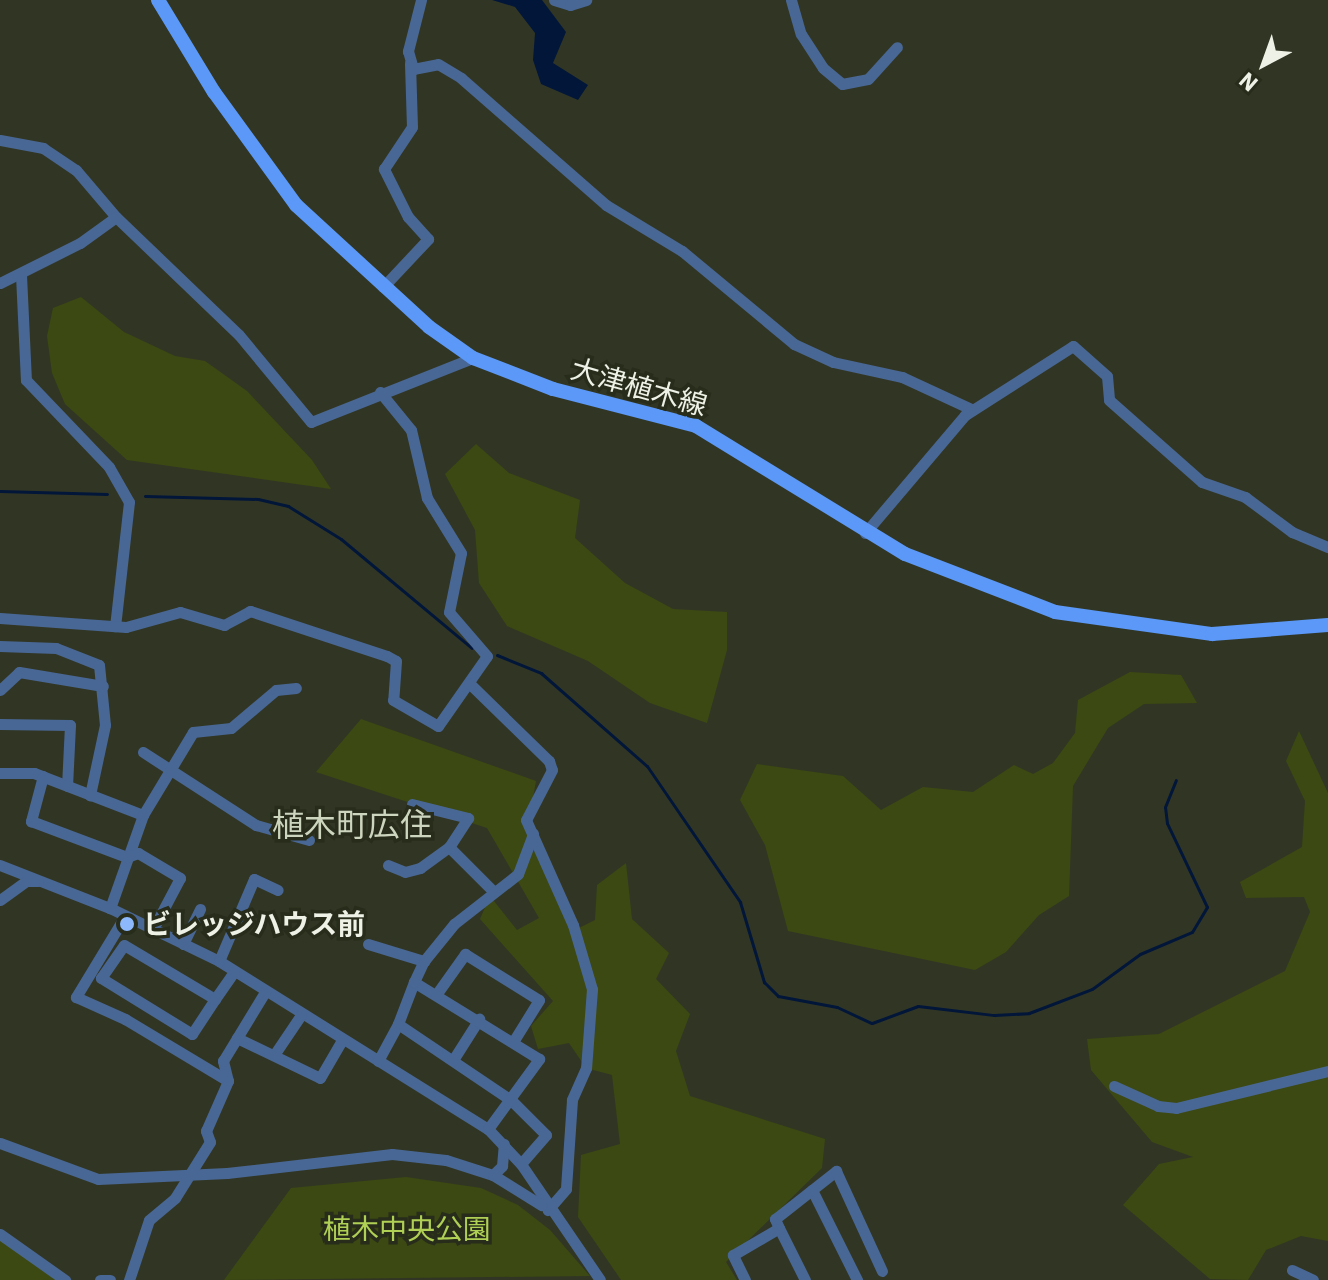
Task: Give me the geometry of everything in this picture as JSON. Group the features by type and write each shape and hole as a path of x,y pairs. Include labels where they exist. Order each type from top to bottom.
{"main road":[{"name":"大津植木線","path":"158,0 214,92 296,205 383,287 473,358 553,389 696,426 865,533 1006,597 1055,612 1212,634 1328,625"}],"street":[{"path":"383,287 428,239 408,217 384,169 412,127 409,44 421,0"},
{"path":"554,0 570,5 586,0"},
{"path":"791,0 801,34 823,68 842,84 868,79 897,47"},
{"path":"410,63 417,71 438,64 461,78 606,205 682,251 794,344 833,362 902,377 973,410"},
{"path":"0,140 43,148 76,170 116,217 239,335 311,422 380,392 473,358"},
{"path":"0,283 21,275 116,217"},
{"path":"21,275 26,380 109,467 129,502 115,626"},
{"path":"865,533 943,436 973,410 1073,346 1107,376 1109,400 1202,482 1245,497 1292,532 1328,547"},
{"path":"0,618 115,626 139,625 180,612 224,625 250,611 396,661 393,700 438,726 487,656 462,632 448,608 461,553 427,498 411,430 380,392"},
{"path":"0,646 56,648 93,660 102,669 105,725 90,795"},
{"path":"0,690 19,672 103,686"},
{"path":"469,683 549,761 552,770 526,820 573,925 592,989 586,1068 572,1100 566,1189 548,1210"},
{"path":"110,908 143,815 168,768 193,732 231,728 276,690 296,688"},
{"path":"0,724 70,725 67,786"},
{"path":"143,752 256,825 309,840"},
{"path":"0,773 43,776 143,815"},
{"path":"43,776 31,821 127,857 138,853 180,878 153,929"},
{"path":"388,865 405,872 420,868 449,847 468,818 412,804"},
{"path":"378,1061 398,1024 424,961 492,890 518,874 533,834"},
{"path":"449,847 492,890"},
{"path":"0,865 110,908 219,961 488,1129 521,1164 548,1210 600,1280"},
{"path":"219,961 254,879 278,890"},
{"path":"0,900 26,881 43,880"},
{"path":"183,944 200,909"},
{"path":"125,916 76,997 125,1019 228,1081"},
{"path":"368,944 424,961"},
{"path":"215,999 124,945 101,978 192,1034 234,972"},
{"path":"438,992 465,954 539,1000 513,1042"},
{"path":"414,982 438,992 539,1059 512,1101 488,1129"},
{"path":"129,1280 149,1220 175,1198 210,1142 206,1131 228,1081 223,1061 265,992"},
{"path":"274,1055 301,1015"},
{"path":"453,1060 479,1019"},
{"path":"398,1024 512,1101 518,1112 546,1135 521,1164"},
{"path":"237,1038 320,1078 342,1040"},
{"path":"1114,1086 1176,1108 1328,1071"},
{"path":"0,1143 98,1179 191,1176 392,1154 446,1160 493,1175 548,1210"},
{"path":"493,1175 502,1166 504,1144"},
{"path":"805,1280 775,1219 836,1171 882,1271"},
{"path":"812,1190 857,1280"},
{"path":"745,1280 733,1255 779,1228"},
{"path":"0,1234 65,1280"},
{"path":"1292,1270 1313,1280"},
{"path":"100,1280 110,1280"}],"green space":[{"path":"81,297 124,332 175,356 205,361 247,391 312,460 331,489 127,460 65,404 52,373 47,336 53,308"},
{"path":"476,444 509,473 580,500 575,538 625,583 673,609 727,612 727,650 707,723 650,703 588,661 507,626 479,583 475,530 445,474"},
{"path":"1130,672 1181,675 1197,703 1144,704 1108,728 1073,786 1069,896 1039,915 1006,952 975,970 788,931 765,845 740,800 757,764 843,776 881,810 923,787 973,792 1014,765 1033,774 1053,763 1075,733 1078,700"},
{"path":"361,719 536,781 529,820 579,928 595,920 597,885 626,863 632,919 669,953 656,979 690,1014 676,1051 690,1096 825,1139 822,1168 726,1262 737,1280 621,1280 578,1217 581,1155 620,1144 612,1075 586,1068 569,1043 538,1049 531,1026 553,1001 480,919 490,896 517,930 539,918 487,828 316,772"},
{"path":"1299,731 1328,793 1328,1241 1301,1236 1266,1250 1248,1280 1210,1279 1123,1205 1159,1164 1193,1157 1152,1142 1091,1070 1087,1039 1159,1034 1285,971 1310,912 1304,897 1246,898 1240,882 1302,847 1305,801 1286,761"},
{"name":"植木中央公園","path":"406,1177 481,1188 518,1205 550,1230 590,1276 224,1280 291,1188"},
{"path":"0,1238 56,1280 0,1280"}],"water":[{"path":"492,0 542,0 566,32 553,63 588,85 578,100 541,84 533,60 535,33 515,7"}],"waterway":[{"path":"0,491 107,494"},
{"path":"145,496 258,499 288,506 341,539 472,648"},
{"path":"497,655 541,673 647,766 740,902 764,982 778,996 837,1007 872,1023 918,1006 994,1015 1029,1013 1092,989 1140,954 1192,932 1207,907 1167,823 1165,807 1176,780"}],"place":[{"name":"ビレッジハウス前","path":"127,924"}],"district":[{"name":"植木町広住","path":"352,824"}]}
